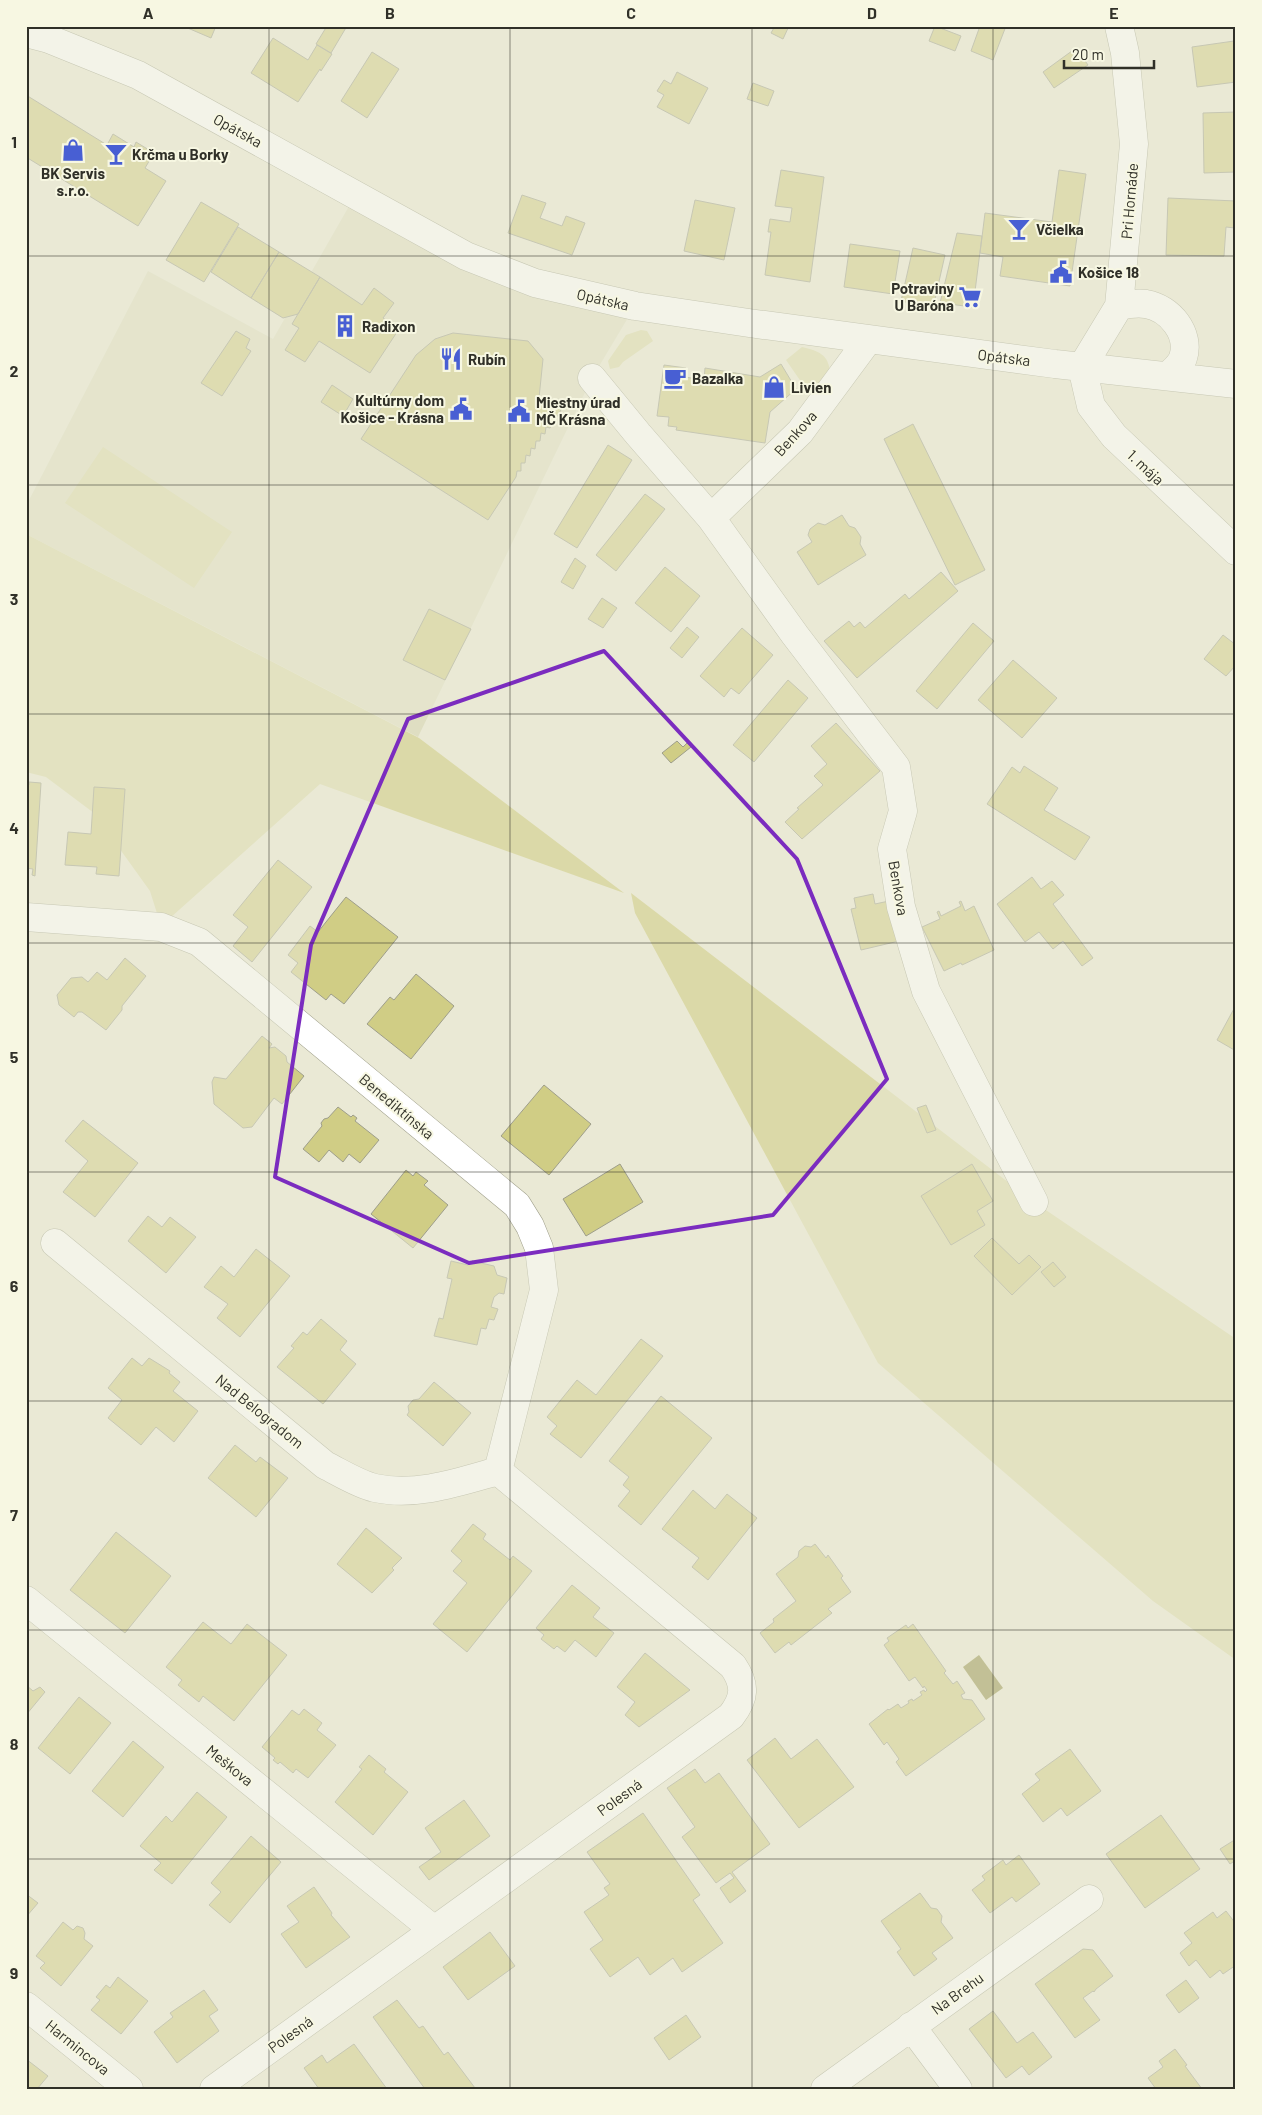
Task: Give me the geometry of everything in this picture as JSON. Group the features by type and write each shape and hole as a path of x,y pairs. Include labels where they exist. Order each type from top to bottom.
{"street":[{"name":"Pri Hornáde","path":"1082,367 1119,306 1134,144 1125,53 1119,26"},
{"name":"Opátska","path":"26,34 49,39 138,76 466,256 536,283 635,306 868,340 1236,384"},
{"path":"1119,306 1135,303 1148,304 1167,314 1180,328 1185,342 1183,356 1178,367 1168,376"},
{"name":"Benkova","path":"712,518 800,432 868,340"},
{"name":"1. mája","path":"1082,367 1091,406 1114,436 1236,551"},
{"name":"Benkova","path":"592,378 712,518 794,635 896,768 903,811 892,849 901,907 926,991 1034,1202"},
{"name":"Benediktínska","path":"26,917 161,926 199,942 517,1205 530,1226 539,1248 544,1290 498,1472"},
{"name":"Nad Belogradom","path":"55,1243 326,1465 350,1478 375,1488 407,1490 441,1487 498,1472"},
{"name":"Polesná","path":"214,2089 731,1716 739,1706 742,1693 742,1679 734,1666 498,1472"},
{"name":"Meškova","path":"26,1600 434,1930"},
{"name":"Na Brehu","path":"825,2089 1089,1899"},
{"name":"Harmincova","path":"26,2006 129,2089"},
{"path":"911,2026 958,2089"}],"highlighted area":[{"path":"604,651 797,859 887,1079 773,1215 469,1263 275,1177 311,945 408,719"}],"shaded area":[{"path":"356,194 403,220 635,306 592,378 418,737 26,534 26,506 148,271 273,339"},
{"path":"641,330 647,331 653,341 623,362 619,367 610,369 608,361 626,335"},
{"path":"802,347 822,354 827,361 830,373 818,388 804,386 786,360"},
{"path":"103,447 232,532 194,588 65,503"},
{"path":"26,534 419,738 624,893 320,784 161,926 150,891 94,813 46,777 26,772"},
{"path":"631,893 1034,1202 1236,1339 1236,1660 1153,1601 878,1363 635,913"},
{"path":"979,1655 1003,1688 986,1700 963,1667"}],"building":[{"path":"183,26 216,26 211,38"},
{"path":"327,26 347,26 331,53 316,44"},
{"path":"775,26 789,26 783,39 771,33"},
{"path":"935,26 961,36 955,51 929,41"},
{"path":"980,26 1006,26 993,60 971,51"},
{"path":"273,38 308,60 317,45 332,54 298,102 251,73"},
{"path":"1234,41 1236,82 1197,87 1192,47"},
{"path":"1076,48 1088,65 1054,88 1043,72"},
{"path":"372,52 399,69 367,118 341,101"},
{"path":"677,72 708,88 689,124 657,107 664,95 657,91 664,80 671,84"},
{"path":"753,83 774,91 768,106 747,99"},
{"path":"26,95 107,145 113,134 134,147 136,142 154,153 145,168 166,181 138,226 26,157"},
{"path":"1236,112 1236,172 1204,173 1203,113"},
{"path":"781,170 824,177 810,282 765,275 771,232 768,232 770,219 790,222 792,208 775,206"},
{"path":"1059,170 1086,174 1070,286 1000,276 1003,257 980,253 985,213 1052,222"},
{"path":"522,195 546,203 540,218 562,226 566,216 585,223 572,255 508,233"},
{"path":"1168,198 1236,201 1235,228 1226,227 1224,256 1166,255"},
{"path":"695,200 735,208 724,260 684,251"},
{"path":"201,202 239,224 204,282 166,260"},
{"path":"238,227 279,252 251,298 211,272"},
{"path":"957,233 982,236 973,307 940,303"},
{"path":"850,244 900,251 893,294 844,287"},
{"path":"913,248 945,255 933,308 901,301"},
{"path":"279,252 320,277 298,314 283,318 251,298"},
{"name":"Radixon","path":"320,277 362,305 374,288 394,303 383,318 399,329 370,373 319,341 305,362 285,350 299,328 292,324"},
{"path":"236,331 250,339 246,348 251,351 222,396 201,383"},
{"path":"453,333 528,341 543,359 539,398 567,400 550,428 546,427 545,434 541,433 540,441 536,441 535,449 531,448 530,456 526,455 525,463 521,463 521,471 517,471 516,477 488,520 361,439 416,355 435,339"},
{"path":"781,364 796,389 770,412 765,443 676,430 677,427 668,426 669,417 657,416 664,365 686,368 685,377 704,380 705,368 760,377"},
{"path":"332,385 353,399 343,416 321,402"},
{"path":"913,424 985,570 955,585 884,439"},
{"path":"608,445 632,460 577,548 554,534"},
{"path":"645,494 665,509 616,571 596,555"},
{"path":"842,515 849,526 855,528 861,537 860,544 866,555 818,585 797,552 812,542 808,535 810,529 818,523 825,525"},
{"path":"575,558 586,566 573,589 561,582"},
{"path":"665,567 700,596 671,632 635,603"},
{"path":"941,572 958,591 857,678 824,641 849,621 854,627 860,622 865,628 905,594 909,599"},
{"path":"602,598 617,608 603,628 588,619"},
{"path":"429,609 471,629 445,680 403,660"},
{"path":"973,623 994,641 937,709 916,691"},
{"path":"687,627 699,637 682,658 670,648"},
{"path":"742,628 773,655 739,694 731,688 724,697 700,676"},
{"path":"1223,635 1236,645 1236,665 1226,676 1204,659"},
{"path":"1013,660 1057,698 1022,738 978,700"},
{"path":"788,680 808,698 754,762 733,745"},
{"path":"836,723 880,771 802,839 785,822 799,809 797,808 823,785 814,776 827,764 811,746"},
{"path":"677,741 683,747 687,743 691,747 671,763 662,753"},
{"path":"1024,766 1058,788 1044,810 1090,837 1075,860 987,804 1012,767 1020,773"},
{"path":"29,782 41,783 35,876 32,875 33,869 26,868 26,785 29,785"},
{"path":"94,787 125,789 119,876 96,874 97,867 65,865 68,832 91,834"},
{"path":"278,860 312,887 252,962 233,946 248,927 233,915"},
{"path":"1032,877 1041,889 1052,881 1064,895 1053,904 1093,958 1082,966 1063,941 1053,949 1039,932 1025,942 997,904"},
{"path":"873,894 875,904 889,901 899,941 861,950 851,909 856,908 854,898"},
{"path":"346,897 398,937 344,1004 331,994 326,1000 291,972 298,963 288,955 310,926 318,932"},
{"path":"961,901 965,911 974,906 994,950 944,971 922,927 940,919 937,912 939,911 941,916 961,906 959,902"},
{"path":"125,958 146,976 106,1030 82,1012 78,1012 74,1017 59,1005 57,995 71,978 82,977 88,982 97,972 107,980"},
{"path":"416,974 454,1006 411,1059 367,1024 390,997 394,1000"},
{"path":"1236,1005 1236,1051 1217,1040"},
{"path":"262,1036 272,1044 269,1048 275,1047 286,1056 287,1062 304,1076 282,1104 274,1098 252,1127 243,1128 214,1104 212,1082 214,1077 226,1079"},
{"path":"544,1085 591,1124 549,1175 501,1136"},
{"path":"926,1105 936,1130 927,1133 917,1108"},
{"path":"338,1107 351,1117 353,1115 357,1118 355,1121 379,1140 360,1163 349,1154 343,1162 329,1150 319,1162 303,1149 322,1126 321,1123 324,1119 328,1118"},
{"path":"83,1120 138,1163 95,1217 63,1192 88,1161 65,1141"},
{"path":"620,1164 643,1202 586,1236 563,1199"},
{"path":"972,1164 993,1201 977,1211 985,1225 951,1245 921,1196"},
{"path":"406,1170 413,1176 416,1172 428,1181 424,1185 448,1205 413,1248 371,1214"},
{"path":"148,1216 162,1227 170,1217 196,1237 166,1273 128,1241"},
{"path":"992,1238 1019,1264 1029,1255 1041,1267 1012,1295 974,1256"},
{"path":"256,1249 290,1276 240,1337 217,1318 228,1304 204,1287 221,1266 234,1277"},
{"path":"451,1261 468,1265 472,1261 494,1266 497,1275 507,1278 504,1294 499,1293 494,1297 491,1307 498,1309 494,1320 489,1319 486,1329 481,1328 477,1345 434,1336 439,1318 443,1319 452,1279 447,1278"},
{"path":"1053,1262 1066,1277 1054,1287 1041,1272"},
{"path":"321,1319 347,1341 340,1350 356,1364 323,1404 277,1367 294,1348 291,1346 303,1332 307,1335"},
{"path":"641,1339 663,1356 581,1458 550,1434 557,1426 547,1417 577,1380 596,1395"},
{"path":"132,1358 142,1366 149,1358 170,1371 169,1373 180,1382 173,1391 198,1411 174,1442 156,1427 141,1445 108,1418 122,1400 108,1388"},
{"path":"434,1382 471,1413 443,1446 407,1415 409,1412 408,1406 413,1400 419,1399"},
{"path":"661,1396 712,1438 641,1525 618,1506 630,1491 623,1485 629,1477 609,1461"},
{"path":"235,1445 256,1462 260,1457 288,1478 256,1517 208,1478"},
{"path":"693,1490 715,1509 727,1494 757,1518 708,1580 692,1567 699,1558 662,1529"},
{"path":"473,1524 486,1534 483,1539 510,1560 513,1556 532,1571 467,1652 433,1624 467,1583 453,1571 462,1561 451,1551"},
{"path":"366,1528 402,1558 392,1568 394,1570 372,1593 337,1564"},
{"path":"116,1532 171,1576 125,1633 70,1590"},
{"path":"815,1544 826,1558 828,1555 843,1576 841,1578 851,1592 828,1609 832,1613 791,1645 789,1642 775,1653 760,1633 774,1622 773,1619 796,1601 776,1574 798,1557 799,1551 805,1546 811,1547"},
{"path":"572,1585 600,1608 593,1617 614,1633 596,1657 575,1640 565,1652 557,1646 554,1649 541,1639 544,1635 536,1628"},
{"path":"203,1622 231,1644 247,1624 287,1655 234,1721 203,1696 199,1702 178,1685 182,1680 166,1667"},
{"path":"913,1624 946,1671 944,1673 953,1684 957,1681 965,1693 961,1695 963,1699 972,1700 985,1719 906,1776 896,1762 899,1759 887,1742 884,1745 869,1724 888,1709 898,1704 901,1708 909,1703 908,1701 912,1699 913,1701 922,1695 920,1692 927,1690 924,1686 923,1688 915,1677 909,1681 884,1645 889,1641 887,1638 906,1625 908,1628"},
{"path":"645,1653 690,1690 639,1727 625,1715 635,1702 617,1687"},
{"path":"26,1685 33,1691 40,1687 45,1692 26,1715"},
{"path":"79,1697 111,1723 70,1774 38,1748"},
{"path":"304,1709 322,1723 317,1730 336,1745 308,1778 296,1769 293,1773 280,1762 278,1764 273,1760 275,1758 262,1747 292,1710 299,1715"},
{"path":"775,1738 791,1759 817,1739 854,1787 799,1828 747,1760"},
{"path":"133,1741 164,1767 123,1817 92,1791"},
{"path":"1070,1749 1101,1791 1067,1816 1061,1808 1043,1822 1022,1794 1040,1780 1035,1774"},
{"path":"369,1755 386,1769 384,1772 408,1792 373,1835 335,1802 362,1769 359,1767"},
{"path":"695,1769 705,1783 719,1773 770,1844 732,1872 746,1891 730,1903 720,1888 734,1878 730,1873 716,1883 682,1837 695,1827 667,1788"},
{"path":"197,1792 227,1817 172,1884 154,1870 161,1863 140,1846 166,1816 172,1822"},
{"path":"464,1800 490,1836 429,1880 419,1867 441,1852 425,1828"},
{"path":"643,1813 700,1895 693,1900 723,1943 682,1972 673,1958 650,1975 638,1957 610,1977 590,1949 603,1940 584,1912 609,1895 604,1888 610,1884 587,1852"},
{"path":"1161,1815 1200,1869 1145,1908 1106,1854"},
{"path":"251,1836 281,1862 230,1923 209,1905 221,1892 211,1883"},
{"path":"1236,1839 1236,1860 1230,1864 1220,1849"},
{"path":"1019,1855 1040,1884 1016,1902 1012,1897 990,1913 972,1890 985,1880 982,1876 1003,1860 1006,1865"},
{"path":"314,1887 332,1913 331,1915 350,1937 306,1968 281,1934 299,1922 287,1906"},
{"path":"920,1893 931,1908 937,1909 942,1916 941,1922 953,1938 932,1953 937,1959 914,1976 897,1952 901,1949 881,1921"},
{"path":"26,1894 38,1903 26,1917"},
{"path":"1226,1911 1236,1924 1236,1965 1223,1974 1220,1970 1210,1978 1196,1960 1189,1966 1180,1953 1192,1943 1184,1933 1213,1912 1217,1918"},
{"path":"63,1922 73,1930 77,1926 83,1928 85,1933 84,1939 93,1946 61,1986 40,1968 45,1963 36,1956"},
{"path":"490,1932 515,1966 468,2000 443,1967"},
{"path":"1083,1949 1093,1950 1113,1976 1094,1992 1083,1998 1100,2020 1075,2038 1035,1984"},
{"path":"118,1977 148,2001 121,2034 91,2010 100,2000 96,1997 106,1985 110,1988"},
{"path":"1186,1980 1199,1998 1179,2013 1166,1995"},
{"path":"204,1990 218,2010 209,2016 219,2031 177,2063 154,2032 173,2017 170,2013"},
{"path":"397,2000 419,2028 423,2026 444,2055 448,2052 475,2088 425,2089 373,2017"},
{"path":"993,2011 1017,2043 1033,2032 1052,2057 1029,2075 1022,2066 1006,2078 969,2029"},
{"path":"686,2015 701,2037 669,2060 654,2038"},
{"path":"354,2044 387,2089 319,2089 304,2068 322,2055 327,2063"},
{"path":"1175,2049 1202,2089 1156,2089 1148,2078 1163,2067 1159,2061"},
{"path":"26,2059 48,2076 37,2089 26,2089"}],"place":[{"name":"BK Servis s.r.o.","path":"73,150"},
{"name":"Krčma u Borky","path":"116,154"},
{"name":"Včielka","path":"1019,229"},
{"name":"Košice 18","path":"1061,272"},
{"name":"Potraviny U Baróna","path":"970,297"},
{"name":"Radixon","path":"345,326"},
{"name":"Rubín","path":"451,359"},
{"name":"Bazalka","path":"675,378"},
{"name":"Livien","path":"774,387"},
{"name":"Kultúrny dom Košice - Krásna","path":"461,409"},
{"name":"Miestny úrad MČ Krásna","path":"519,411"}]}
